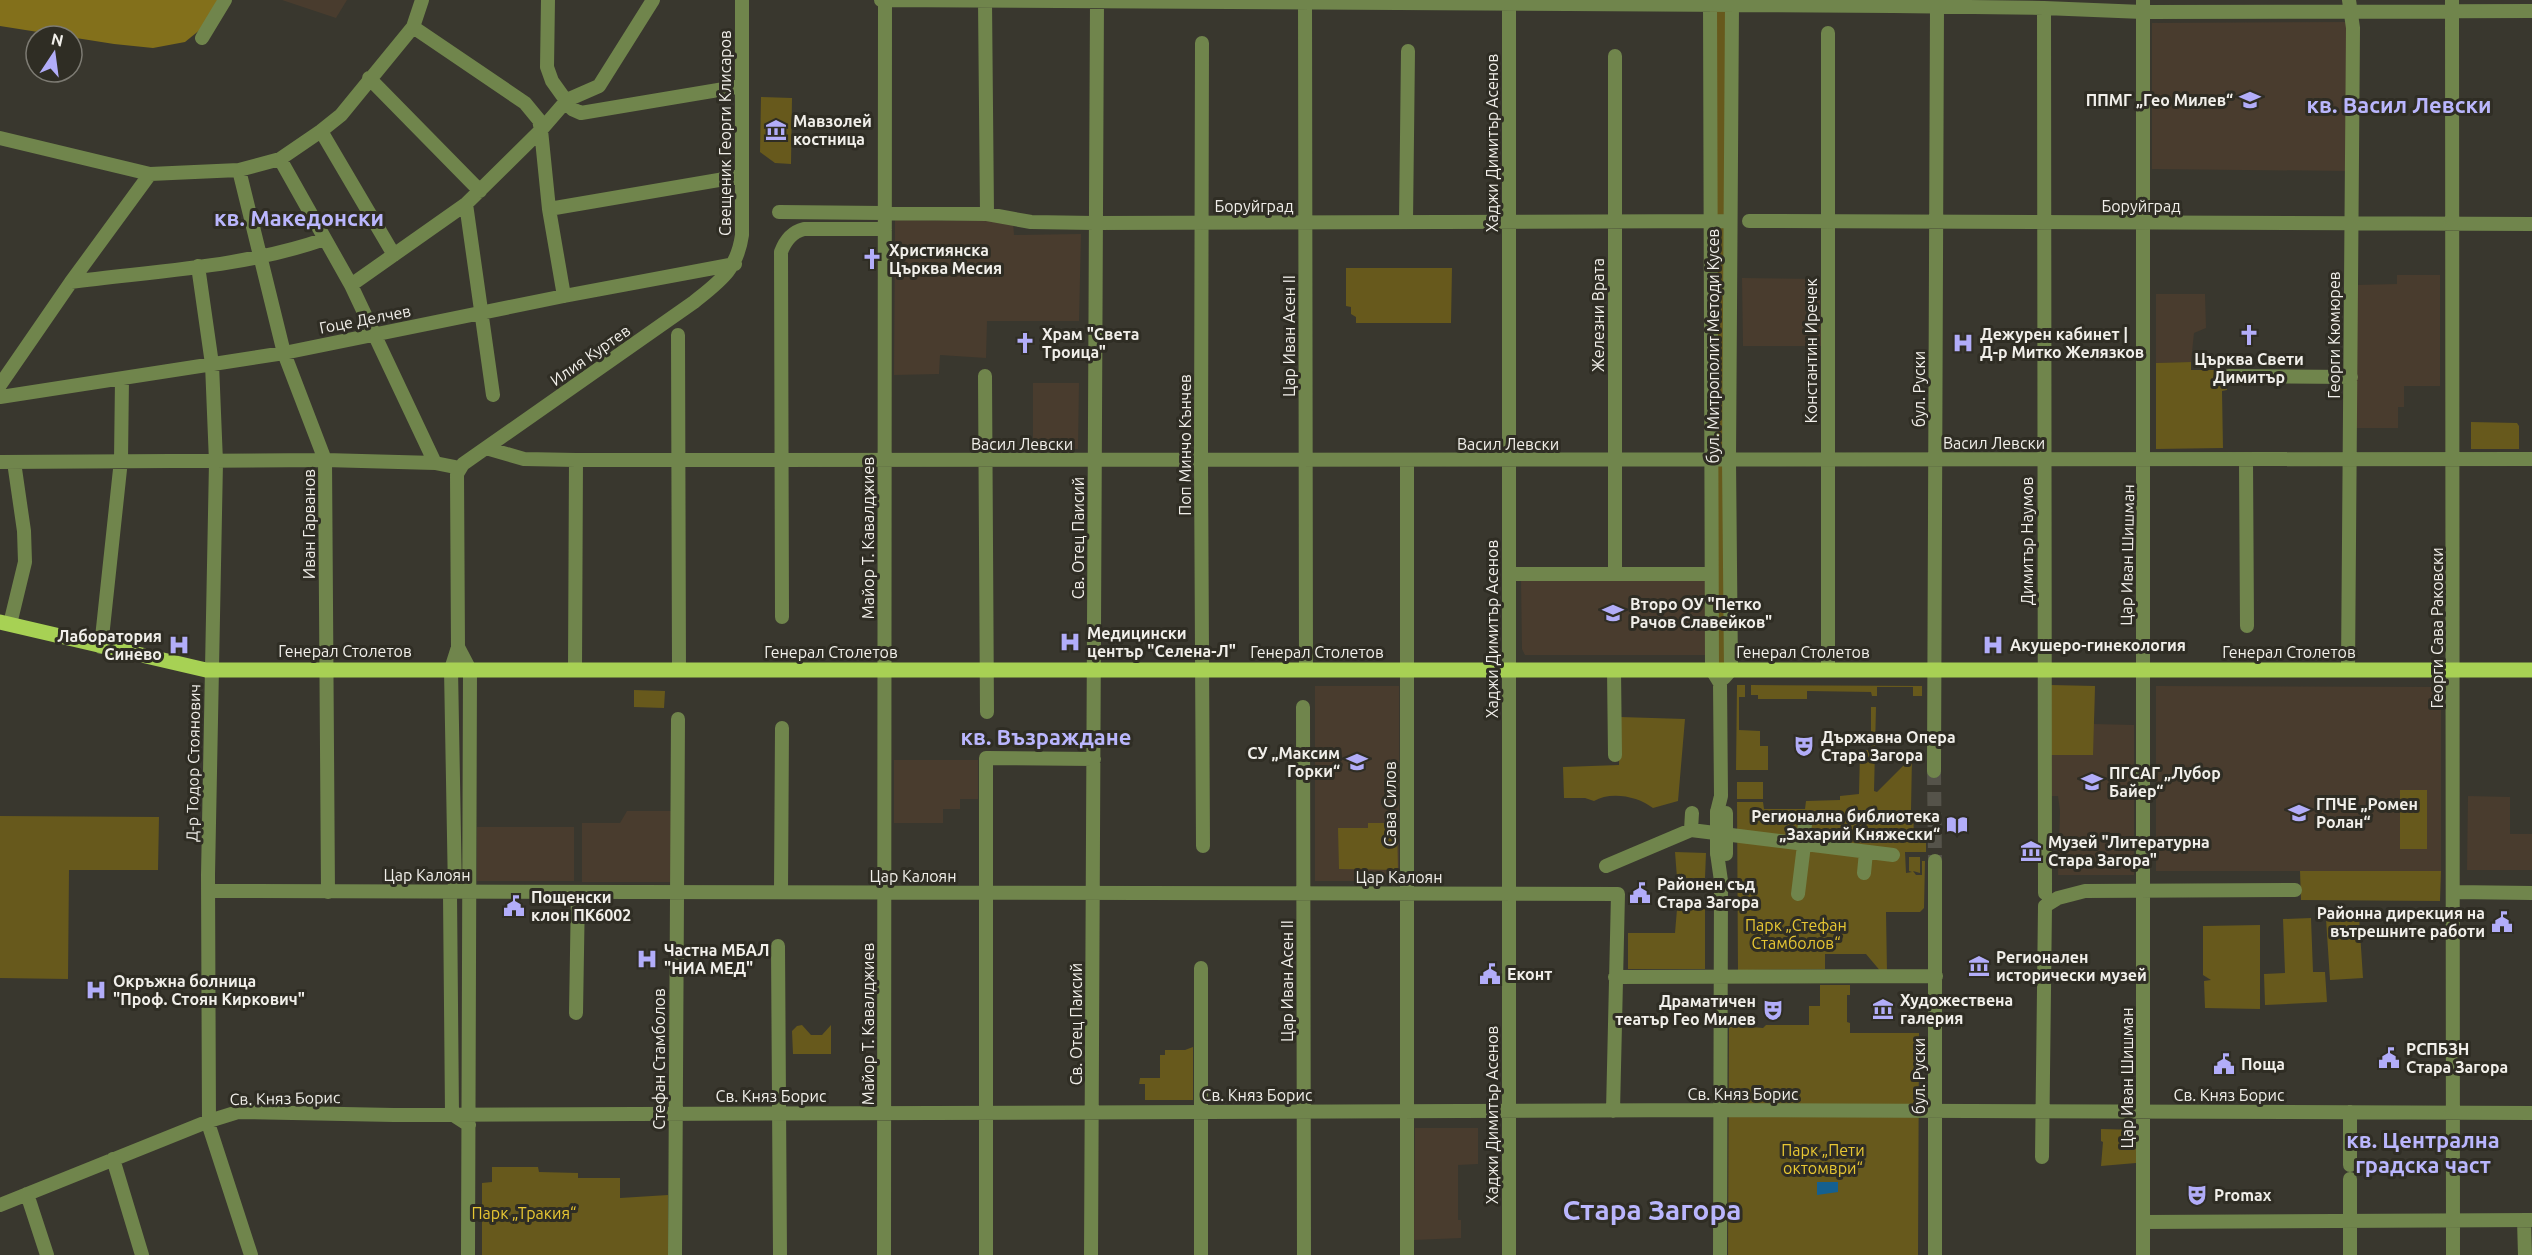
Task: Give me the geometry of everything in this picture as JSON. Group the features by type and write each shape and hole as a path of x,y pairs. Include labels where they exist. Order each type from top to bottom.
{"main road":[{"name":"Генерал Столетов","path":"5,623 191,668 211,669 1614,670 1716,677 1731,670 2532,670"}],"street":[{"path":"202,38 225,0"},
{"path":"0,138 150,174 239,170 280,159 341,115 412,27 422,0"},
{"path":"548,0 547,67 552,81 572,109 580,113 742,86"},
{"name":"Свещеник Георги Клисаров","path":"735,264 742,235 742,0"},
{"path":"883,0 1401,1 1937,6 2048,4 2452,6 2532,11"},
{"name":"Майор Т. Кавалджиев","path":"883,0 885,1255"},
{"path":"985,1 987,214"},
{"name":"Св. Отец Паисий","path":"1091,1255 1094,223 1097,1"},
{"path":"351,285 466,204 541,130 567,100 599,86 648,2"},
{"name":"Цар Иван Асен II","path":"1305,2 1306,670"},
{"name":"Хаджи Димитър Асенов","path":"1509,2 1509,1255"},
{"name":"Димитър Наумов","path":"2042,1157 2046,796 2044,222 2048,4"},
{"name":"бул. Митрополит Методи Кусев","path":"1710,5 1711,573 1722,812 1720,1255"},
{"name":"бул. Митрополит Методи Кусев","path":"1731,670 1729,460 1732,5"},
{"name":"бул. Руски","path":"1934,771 1937,6"},
{"name":"Цар Иван Шишман","path":"2143,6 2145,460 2143,1255"},
{"name":"Георги Кюмюрев","path":"2348,670 2353,28 2349,6"},
{"name":"Георги Сава Раковски","path":"2452,6 2453,1255"},
{"path":"412,27 525,103 539,120 549,209 564,296"},
{"name":"Константин Иречек","path":"1828,33 1828,670"},
{"name":"Поп Минчо Кънчев","path":"1202,43 1203,846"},
{"path":"1406,222 1408,51"},
{"name":"Железни Врата","path":"1615,56 1615,574"},
{"path":"369,78 480,191"},
{"path":"321,131 394,255"},
{"path":"280,159 351,285 435,463"},
{"name":"Иван Гарванов","path":"239,170 284,353 325,459 328,892"},
{"path":"0,385 71,282 150,174"},
{"path":"549,209 742,176"},
{"path":"466,204 493,395"},
{"name":"Боруйград","path":"778,212 987,214 1031,222 1094,223 1730,221"},
{"name":"Боруйград","path":"1749,221 2532,224"},
{"path":"782,616 781,266 784,245 798,230 885,229"},
{"path":"71,282 260,256 298,248 325,239"},
{"name":"Гоце Делчев","path":"0,397 284,353 735,264"},
{"name":"Илия Куртев","path":"460,468 694,302 725,276 735,264"},
{"name":"Д-р Тодор Стоянович","path":"198,266 212,364 216,462 208,891 209,1133 251,1255"},
{"path":"678,335 679,670"},
{"path":"986,376 987,712"},
{"path":"2229,376 2351,377"},
{"path":"101,646 122,460 122,379"},
{"name":"Васил Левски","path":"486,448 524,459 576,460 2532,459"},
{"path":"5,623 25,562 24,531 7,462 122,460 216,462 325,459 435,463 460,468 456,483 458,647 451,669 464,895 469,1120 468,1255"},
{"path":"575,670 576,460"},
{"name":"Сава Силов","path":"1407,460 1407,1255"},
{"path":"2246,460 2247,626"},
{"path":"1509,574 1711,573"},
{"path":"458,647 470,670 464,895"},
{"path":"1614,670 1615,755"},
{"name":"Цар Иван Асен II","path":"1303,707 1304,1255"},
{"name":"Стефан Стамболов","path":"675,1255 678,719"},
{"path":"781,892 782,728"},
{"path":"986,1255 986,758 1094,759"},
{"path":"1691,830 1692,813"},
{"path":"1798,894 1806,818"},
{"path":"1606,866 1691,830 1893,855"},
{"path":"1864,873 1866,852"},
{"name":"бул. Руски","path":"1935,861 1935,1255"},
{"path":"2045,899 2058,898 2081,891 2295,890"},
{"name":"Цар Калоян","path":"208,891 464,895 578,892 1618,894 1615,977"},
{"path":"576,1012 578,892"},
{"path":"2454,892 2532,893"},
{"path":"464,895 450,895 452,1114 469,1120"},
{"path":"778,946 780,1255"},
{"path":"1201,968 1201,1255"},
{"path":"1613,1111 1615,977 1936,976"},
{"name":"Св. Княз Борис","path":"469,1120 675,1113 1720,1110 2532,1113"},
{"name":"Св. Княз Борис","path":"0,1204 209,1121 238,1112 452,1114"},
{"path":"2350,1112 2350,1255"},
{"path":"113,1159 141,1255"},
{"path":"27,1194 47,1255"},
{"path":"2143,1222 2528,1220 2525,1255"}],"shaded area":[{"path":"0,0 220,0 201,29 185,42 153,48 84,39 84,24 24,24 24,30 0,26"},
{"path":"282,0 347,0 336,18"},
{"name":"ППМГ „Гео Милев“","path":"2349,22 2348,171 2152,169 2152,23"},
{"path":"895,220 1013,221 1014,235 1081,234 1079,321 987,321 986,358 940,355 939,374 894,375"},
{"path":"2397,275 2440,275 2440,386 2404,386 2404,407 2398,407 2398,428 2356,428 2356,285 2397,284"},
{"path":"1742,278 1820,279 1821,346 1743,346"},
{"path":"2156,294 2205,294 2206,328 2194,333 2191,362 2156,363"},
{"path":"1033,383 1079,383 1078,449 1033,449"},
{"name":"Второ ОУ \"Петко Рачов Славейков\"","path":"1705,578 1705,655 1525,655 1522,649 1521,580"},
{"name":"СУ „Максим Горки“","path":"1315,686 1399,686 1399,881 1315,881"},
{"name":"ПГСАГ „Лубор Байер“","path":"2095,686 2094,724 2134,725 2134,875 2058,875 2060,811 2058,796 2050,796 2050,755"},
{"name":"ГПЧЕ „Ромен Ролан“","path":"2156,686 2441,687 2441,871 2156,871"},
{"path":"894,760 978,760 978,799 960,799 960,809 943,809 943,823 894,823"},
{"path":"2468,796 2510,797 2510,834 2532,834 2532,870 2467,870"},
{"path":"627,811 671,811 671,882 582,882 582,823 620,823"},
{"path":"477,827 574,827 574,881 477,881"},
{"path":"1415,1128 1478,1128 1478,1164 1458,1165 1458,1220 1461,1220 1461,1238 1414,1240"}],"green space":[{"path":"1710,5 1732,5 1731,670 1712,670"},
{"name":"Мавзолей костница","path":"761,97 792,98 791,164 775,163 760,152"},
{"path":"1346,268 1452,268 1451,323 1356,323 1356,317 1351,314 1351,307 1346,306"},
{"path":"2191,362 2191,370 2227,370 2227,390 2222,391 2223,448 2156,449 2156,363"},
{"path":"2471,422 2517,423 2519,449 2471,449"},
{"path":"1737,685 1745,685 1745,697 1739,697 1739,730 1760,731 1760,746 1768,746 1768,770 1736,770"},
{"path":"1751,685 1922,686 1922,696 1913,696 1913,687 1877,687 1877,696 1872,696 1871,692 1807,691 1807,699 1758,699 1758,695 1751,695"},
{"path":"2051,685 2095,686 2093,755 2050,755"},
{"path":"634,690 665,691 664,708 634,707"},
{"name":"Парк „Стефан Стамболов“","path":"1871,707 1876,707 1874,791 1877,792 1912,757 1911,810 1913,810 1914,837 1926,837 1926,852 1905,852 1906,873 1912,872 1909,871 1909,857 1920,857 1920,873 1913,871 1916,875 1922,875 1922,861 1925,861 1924,908 1920,912 1886,912 1887,973 1882,973 1866,954 1825,954 1825,969 1738,972 1737,802 1763,802 1764,809 1805,809 1806,801 1840,800 1840,796 1859,794 1860,750 1871,750"},
{"path":"1620,717 1685,719 1678,801 1653,808 1640,800 1624,796 1608,796 1594,801 1585,798 1564,798 1563,767 1619,765"},
{"path":"1737,782 1763,782 1763,799 1737,799"},
{"path":"2400,790 2427,790 2427,849 2400,849"},
{"path":"0,816 159,817 158,870 69,870 68,979 0,978"},
{"path":"1368,823 1397,823 1398,870 1339,869 1338,828 1368,828"},
{"path":"1675,852 1706,853 1705,878 1677,878"},
{"path":"2300,871 2441,871 2440,901 2301,900"},
{"path":"1677,909 1705,909 1705,969 1628,969 1628,933 1675,933"},
{"path":"2359,917 2363,978 2330,980 2326,919"},
{"path":"2311,918 2313,972 2325,972 2327,1002 2265,1005 2264,974 2285,973 2283,919"},
{"path":"2260,925 2260,1009 2205,1008 2204,981 2211,980 2203,975 2203,926"},
{"name":"Парк „Пети октомври“","path":"1820,985 1850,985 1850,995 1847,995 1847,1022 1850,1023 1850,1033 1919,1033 1918,1255 1728,1255 1729,1025 1763,1028 1766,1025 1809,1025 1809,1006 1820,1006"},
{"path":"802,1025 811,1035 822,1035 831,1025 831,1054 793,1054 792,1031"},
{"path":"1193,1047 1193,1100 1145,1100 1145,1084 1139,1084 1140,1078 1160,1078 1160,1055 1165,1055 1165,1050 1185,1050"},
{"path":"2101,1129 2137,1130 2136,1163 2101,1166 2103,1142 2101,1141"},
{"name":"Парк „Тракия“","path":"492,1167 538,1167 539,1172 578,1173 578,1178 620,1178 620,1198 668,1195 668,1255 482,1255 482,1183 492,1182"}],"water":[{"path":"1817,1182 1838,1182 1838,1192 1817,1195"}],"tunnel":[{"path":"1934,771 1935,861"}],"place":[{"name":"ППМГ „Гео Милев“","path":"2250,100"},
{"name":"Мавзолей костница","path":"776,130"},
{"name":"Християнска Църква Месия","path":"872,259"},
{"name":"Църква Свети Димитър","path":"2249,335"},
{"name":"Храм \"Света Троица\"","path":"1025,343"},
{"name":"Дежурен кабинет | Д-р Митко Желязков","path":"1963,343"},
{"name":"Второ ОУ \"Петко Рачов Славейков\"","path":"1613,613"},
{"name":"Медицински център \"Селена-Л\"","path":"1070,642"},
{"name":"Лаборатория Синево","path":"179,645"},
{"name":"Акушеро-гинекология","path":"1993,645"},
{"name":"Държавна Опера Стара Загора","path":"1804,746"},
{"name":"СУ „Максим Горки“","path":"1357,762"},
{"name":"ПГСАГ „Лубор Байер“","path":"2092,782"},
{"name":"ГПЧЕ „Ромен Ролан“","path":"2299,813"},
{"name":"Регионална библиотека „Захарий Княжески“","path":"1957,825"},
{"name":"Музей \"Литературна Стара Загора\"","path":"2031,851"},
{"name":"Районен съд Стара Загора","path":"1640,893"},
{"name":"Пощенски клон ПК6002","path":"514,906"},
{"name":"Районна дирекция на вътрешните работи","path":"2502,922"},
{"name":"Частна МБАЛ \"НИА МЕД\"","path":"647,959"},
{"name":"Регионален исторически музей","path":"1979,966"},
{"name":"Еконт","path":"1490,974"},
{"name":"Окръжна болница \"Проф. Стоян Киркович\"","path":"96,990"},
{"name":"Художествена галерия","path":"1883,1009"},
{"name":"Драматичен театър Гео Милев","path":"1773,1010"},
{"name":"РСПБЗН Стара Загора","path":"2389,1058"},
{"name":"Поща","path":"2224,1064"},
{"name":"Promax","path":"2197,1195"}],"district":[{"name":"кв. Васил Левски","path":"2399,105"},
{"name":"кв. Македонски","path":"299,218"},
{"name":"кв. Възраждане","path":"1046,737"},
{"name":"кв. Централна градска част","path":"2423,1152"},
{"name":"Стара Загора","path":"1652,1210"}]}
